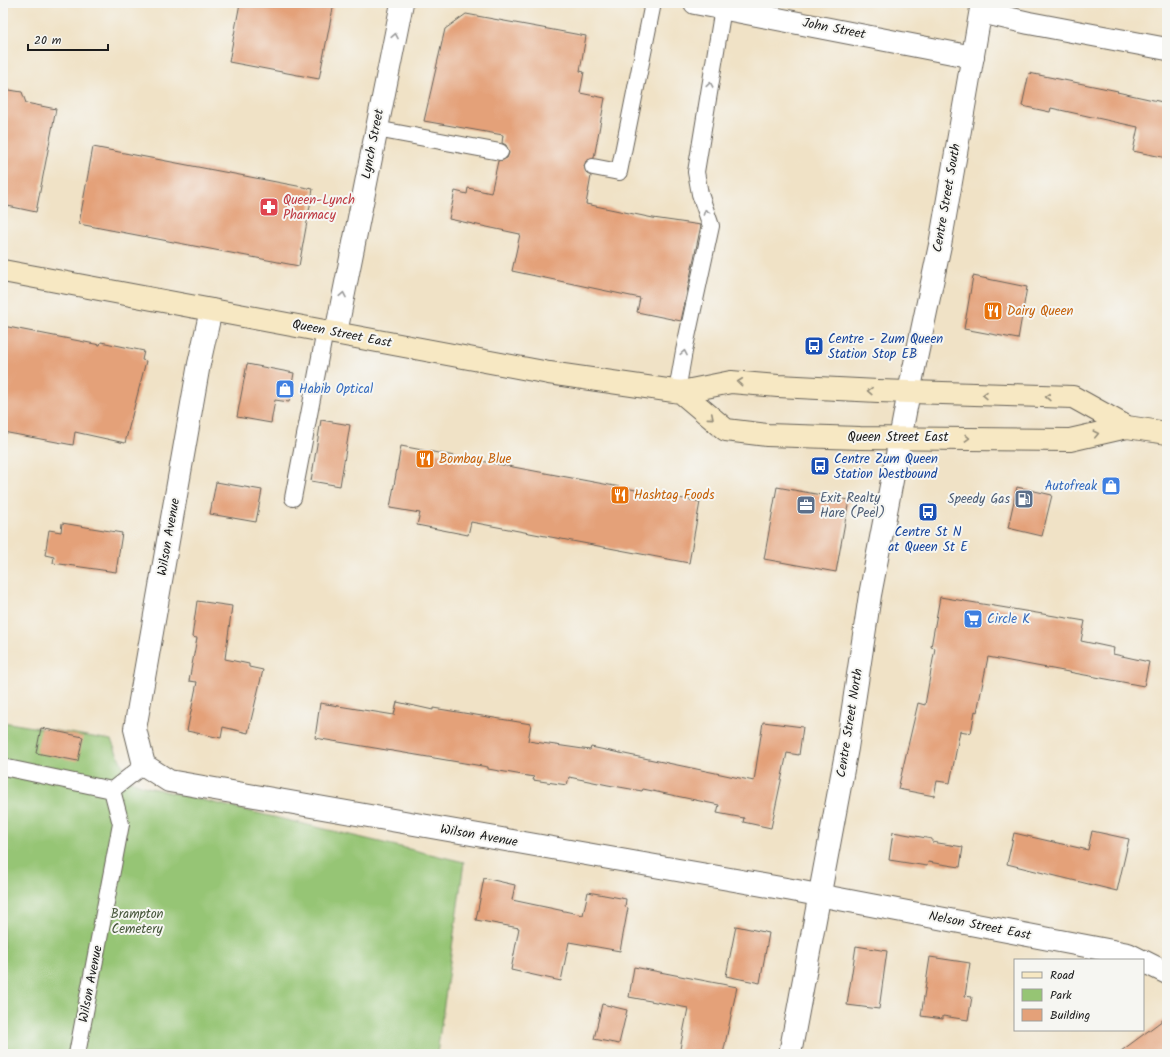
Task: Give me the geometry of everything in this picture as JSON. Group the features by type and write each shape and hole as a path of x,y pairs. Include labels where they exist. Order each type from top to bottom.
{"main road":[{"name":"Queen Street East","path":"3,271 549,373 679,392 731,382 778,386 909,392 1073,397 1127,427 1167,433"},
{"name":"Queen Street East","path":"679,392 726,430 767,435 1070,440 1127,427"}],"street":[{"name":"Lynch Street","path":"330,332 376,129 402,3"},
{"name":"John Street","path":"695,3 973,57"},
{"path":"982,7 1029,23 1167,49"},
{"name":"Centre Street South","path":"909,392 940,246 982,7"},
{"name":"Wilson Avenue","path":"211,310 199,364 135,729 144,764 169,781 819,896"},
{"name":"Centre Street North","path":"790,1054 847,748 870,595 909,392"},
{"name":"Nelson Street East","path":"819,896 1128,954 1138,959"},
{"name":"Nelson Street East","path":"1144,962 1167,973"}],"lane":[{"path":"593,167 619,172 653,3"},
{"path":"679,392 711,226 700,194 696,172 723,8"},
{"path":"376,129 500,152"},
{"path":"293,498 330,332"},
{"path":"3,767 112,790 144,764"},
{"name":"Wilson Avenue","path":"77,1054 121,824 112,790"}],"green space":[{"name":"Brampton Cemetery","path":"3,722 111,740 129,780 143,786 464,862 437,1054 3,1054"}],"building":[{"path":"240,3 334,3 319,79 229,62"},
{"path":"466,14 586,36 580,71 584,72 580,93 605,98 594,158 586,161 584,166 587,174 591,176 586,204 653,218 701,225 681,321 637,312 640,298 512,271 520,234 449,219 455,191 467,194 468,188 491,193 498,161 507,158 509,153 506,145 502,143 503,135 424,121 445,29"},
{"path":"1029,73 1118,91 1117,92 1167,103 1167,158 1133,151 1138,127 1051,108 1050,112 1022,106"},
{"path":"3,89 22,92 26,103 56,109 36,212 3,205"},
{"path":"93,147 313,189 299,266 79,224"},
{"path":"973,276 1027,287 1018,339 964,329"},
{"path":"3,326 100,345 101,342 144,351 142,360 146,361 125,443 75,432 73,445 3,432"},
{"path":"247,364 294,373 289,402 275,400 271,423 237,417"},
{"path":"321,420 350,425 340,486 311,481"},
{"path":"401,446 700,502 689,563 471,522 468,535 417,525 420,513 390,508"},
{"path":"216,482 262,490 256,522 210,514"},
{"path":"777,487 849,500 836,572 764,559"},
{"path":"1017,487 1052,495 1042,536 1008,528"},
{"path":"62,523 122,533 116,572 53,563 54,557 45,555 49,530 61,532"},
{"path":"940,597 1085,621 1081,641 1114,648 1113,654 1149,662 1144,686 988,657 977,712 975,711 971,733 960,731 950,783 937,781 934,796 898,789 918,703 925,705 935,648 931,647"},
{"path":"197,601 232,606 225,659 249,664 249,667 263,670 248,733 223,727 221,738 187,731 197,682 189,681 197,638 192,637"},
{"path":"397,702 433,710 433,708 531,724 528,741 590,750 591,747 754,781 763,722 803,727 799,755 787,753 771,828 743,822 744,818 717,813 719,805 643,789 642,791 569,777 567,785 533,780 534,777 488,769 488,767 315,738 320,703 394,715"},
{"path":"41,728 83,737 78,761 36,753"},
{"path":"1092,831 1129,839 1117,891 1007,864 1014,833 1088,850"},
{"path":"893,832 932,839 932,842 963,847 960,867 928,862 927,866 889,860"},
{"path":"484,878 515,885 512,900 583,915 588,892 626,899 625,907 628,908 620,951 569,942 561,981 511,970 519,928 476,920"},
{"path":"736,926 769,933 760,983 726,976"},
{"path":"856,946 887,951 879,1009 847,1005"},
{"path":"930,957 970,963 965,996 972,997 968,1020 943,1016 943,1019 921,1016"},
{"path":"634,967 737,987 723,1054 679,1054 688,1008 629,997"},
{"path":"602,1004 627,1010 619,1044 594,1039"},
{"path":"1167,1017 1167,1054 1117,1054"}],"place":[{"name":"Queen-Lynch Pharmacy","path":"269,207"},
{"name":"Dairy Queen","path":"993,311"},
{"name":"Centre - Zum Queen Station Stop EB","path":"814,346"},
{"name":"Habib Optical","path":"285,389"},
{"name":"Bombay Blue","path":"425,459"},
{"name":"Centre Zum Queen Station Westbound","path":"820,466"},
{"name":"Autofreak","path":"1111,486"},
{"name":"Hashtag Foods","path":"620,495"},
{"name":"Speedy Gas","path":"1024,499"},
{"name":"Exit Realty Hare (Peel)","path":"806,505"},
{"name":"Centre St N at Queen St E","path":"928,512"},
{"name":"Circle K","path":"973,619"}]}
